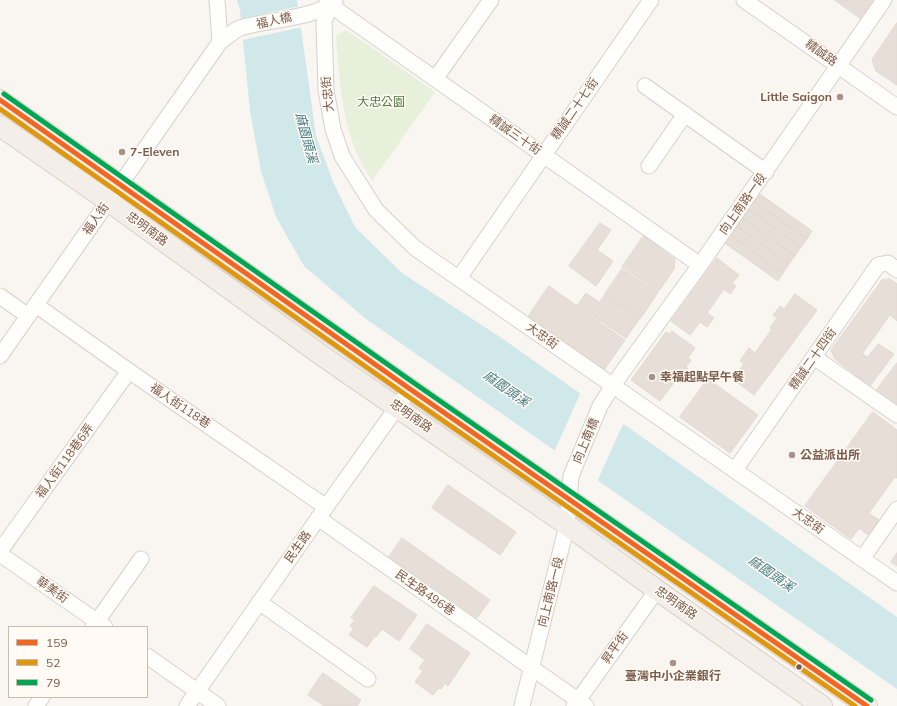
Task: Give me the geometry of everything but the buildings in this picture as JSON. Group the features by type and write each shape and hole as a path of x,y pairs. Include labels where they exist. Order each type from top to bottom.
{"main road":[{"name":"忠明南路","path":"0,100 568,500 867,706"},
{"name":"忠明南路","path":"0,126 108,201 324,357 398,406 822,706"}],"street":[{"path":"217,0 220,42"},
{"path":"435,79 491,0"},
{"name":"精誠二十七街","path":"459,278 651,0"},
{"name":"精誠路","path":"744,0 897,107"},
{"name":"向上南路一段","path":"600,406 613,385 766,172 884,0"},
{"name":"福人橋","path":"220,42 239,29 312,12 331,2"},
{"name":"精誠三十街","path":"331,2 435,79 700,265"},
{"name":"大忠街","path":"331,2 324,22 326,90 333,129 342,156 376,210 415,248 897,583"},
{"name":"福人街","path":"0,356 220,42"},
{"path":"645,86 766,172"},
{"path":"649,166 685,114"},
{"name":"精誠二十四街","path":"735,470 878,265 888,263 897,270"},
{"name":"福人街118巷","path":"0,296 32,310 129,371 322,512"},
{"path":"814,357 897,415"},
{"name":"福人街118巷6弄","path":"0,552 129,371"},
{"name":"民生路","path":"187,706 322,512 410,389"},
{"name":"向上南橋","path":"571,476 600,406"},
{"name":"向上南路一段","path":"522,706 567,525 571,476"},
{"path":"862,559 897,509"},
{"name":"民生路496巷","path":"322,512 579,704"},
{"name":"華美街","path":"0,552 98,625"},
{"path":"98,625 140,559"},
{"name":"昇平街","path":"579,704 657,590"},
{"path":"259,602 368,679"},
{"path":"148,657 218,706"}],"green space":[{"name":"大忠公園","path":"346,30 435,92 372,181 355,149 350,135 344,107 336,36"}],"water":[{"name":"麻園頭溪","path":"237,0 297,0 316,136 334,184 355,227 402,273 503,339 897,617 897,689 366,319 304,266 276,217 261,171 250,111 240,10"}],"pier":[{"path":"300,6 303,27 242,40 239,19"},
{"path":"581,392 624,422 597,482 554,452"}],"transit line":[{"name":"79","path":"4,94 414,383 871,700"},
{"name":"159","path":"0,100 410,389 867,706"},
{"name":"52","path":"0,109 406,395 855,706"}],"place":[{"name":"Little Saigon","path":"840,97"},
{"name":"7-Eleven","path":"122,152"},
{"name":"幸福起點早午餐","path":"652,377"},
{"name":"公益派出所","path":"792,455"},
{"name":"臺灣中小企業銀行","path":"673,663"}]}
